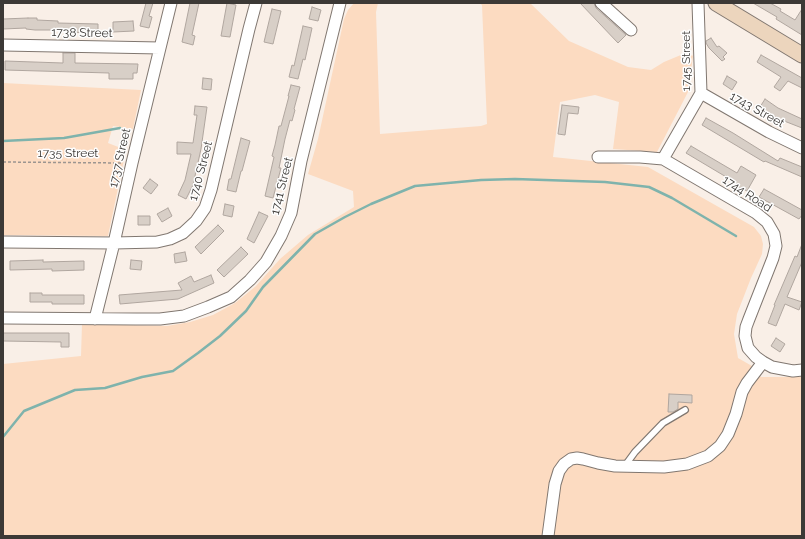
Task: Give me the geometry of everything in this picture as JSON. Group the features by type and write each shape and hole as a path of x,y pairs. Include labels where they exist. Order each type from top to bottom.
{"street":[{"name":"1737 Street","path":"95,319 171,3"},
{"name":"1740 Street","path":"3,242 157,242 170,239 183,232 196,221 205,208 211,190 256,3"},
{"name":"1741 Street","path":"3,318 160,319 184,316 231,296 250,280 266,262 291,212 301,161 340,3"},
{"path":"601,3 631,30"},
{"name":"1745 Street","path":"664,159 701,93 698,3"},
{"path":"716,3 802,55"},
{"name":"1738 Street","path":"3,45 160,48"},
{"name":"1743 Street","path":"701,93 769,132 802,148"},
{"name":"1744 Road","path":"598,157 640,157 664,159 756,213 768,222 774,234 776,246 773,258 748,319 745,336 748,348 763,362 772,367 793,371 802,370"},
{"path":"548,536 555,484 558,471 564,464 571,459 583,458 598,463 624,467 664,467 686,464 708,456 720,446 728,434 736,414 742,392 763,362"}],"lane":[{"path":"624,467 635,452 663,423 685,410"}],"path":[{"name":"1735 Street","path":"3,162 132,163"}],"shaded area":[{"path":"354,3 378,3 376,12 380,134 481,126 487,124 482,5 479,3 530,3 569,41 628,67 651,70 664,62 688,52 693,56 688,92 657,152 613,149 619,102 595,95 560,102 553,157 648,167 754,227 761,236 763,244 762,254 737,314 734,334 738,358 752,366 761,377 802,377 802,536 3,536 3,364 81,356 82,324 167,326 190,322 213,315 235,303 256,286 280,259 308,235 354,207 353,191 308,174 318,139 344,19 348,10"},
{"path":"3,83 141,90 133,129 113,126 108,143 126,150 108,236 3,235"}],"building":[{"path":"146,3 153,3 149,16 152,17 149,28 140,26"},
{"path":"190,3 199,3 192,35 195,36 193,45 182,42"},
{"path":"227,3 236,5 230,37 221,36"},
{"path":"580,3 594,3 596,8 626,35 618,43"},
{"path":"753,3 770,3 781,9 780,11 795,20 802,9 802,35 776,19 777,17"},
{"path":"312,7 321,10 318,21 309,19"},
{"path":"272,9 281,11 273,44 264,42"},
{"path":"37,18 37,20 58,21 58,23 98,24 98,33 66,32 66,30 35,30 26,28 3,29 3,19"},
{"path":"133,21 134,31 113,32 113,22"},
{"path":"303,26 312,28 305,60 303,59 298,79 289,77 292,65 294,66"},
{"path":"711,38 717,47 719,46 727,53 723,57 725,59 722,61 706,43 706,41"},
{"path":"63,53 75,53 75,63 138,64 137,73 133,73 133,79 109,79 109,73 5,70 5,61 63,63"},
{"path":"761,55 802,78 802,88 788,81 780,91 774,87 781,77 757,62"},
{"path":"727,76 737,82 732,90 723,84"},
{"path":"203,78 212,79 211,90 202,89"},
{"path":"291,85 300,87 292,121 290,120 285,139 279,168 281,168 273,198 265,196 279,126 281,126"},
{"path":"765,99 778,108 802,119 802,128 774,117 760,107"},
{"path":"562,105 579,107 578,114 568,113 565,135 558,134"},
{"path":"195,106 207,107 201,149 193,185 186,199 178,195 185,180 191,154 177,154 177,142 193,143 197,115 194,115"},
{"path":"706,118 778,161 780,158 802,167 802,177 765,161 764,162 702,125"},
{"path":"241,138 250,141 236,192 227,190"},
{"path":"691,146 737,173 741,166 756,175 747,191 686,153"},
{"path":"150,179 158,185 151,194 143,188"},
{"path":"764,189 802,210 802,215 799,219 759,197"},
{"path":"225,204 234,206 232,217 223,215"},
{"path":"168,208 172,216 162,222 157,214"},
{"path":"259,212 268,216 254,243 247,239"},
{"path":"138,216 150,216 150,225 138,225"},
{"path":"218,225 224,231 201,254 195,247"},
{"path":"802,244 802,262 787,297 802,302 799,310 785,304 776,326 768,323 795,256 797,257"},
{"path":"241,247 248,254 224,277 217,270"},
{"path":"185,252 187,261 175,263 174,254"},
{"path":"43,260 43,262 84,261 84,270 10,270 10,261"},
{"path":"131,260 142,261 141,270 130,269"},
{"path":"211,275 214,283 178,299 120,304 119,295 182,290 178,283 191,276 194,282"},
{"path":"30,293 42,293 42,295 84,295 84,304 30,302"},
{"path":"3,333 69,333 69,347 61,347 61,342 3,341"},
{"path":"776,338 785,344 780,352 771,346"},
{"path":"669,394 692,395 692,403 678,402 678,409 673,412 668,412"}],"waterway":[{"path":"3,141 64,138 120,128"},
{"path":"3,437 24,411 75,390 105,388 142,377 173,371 220,336 246,311 263,287 315,234 371,204 415,186 481,180 515,179 605,182 649,187 672,198 736,236"}]}
